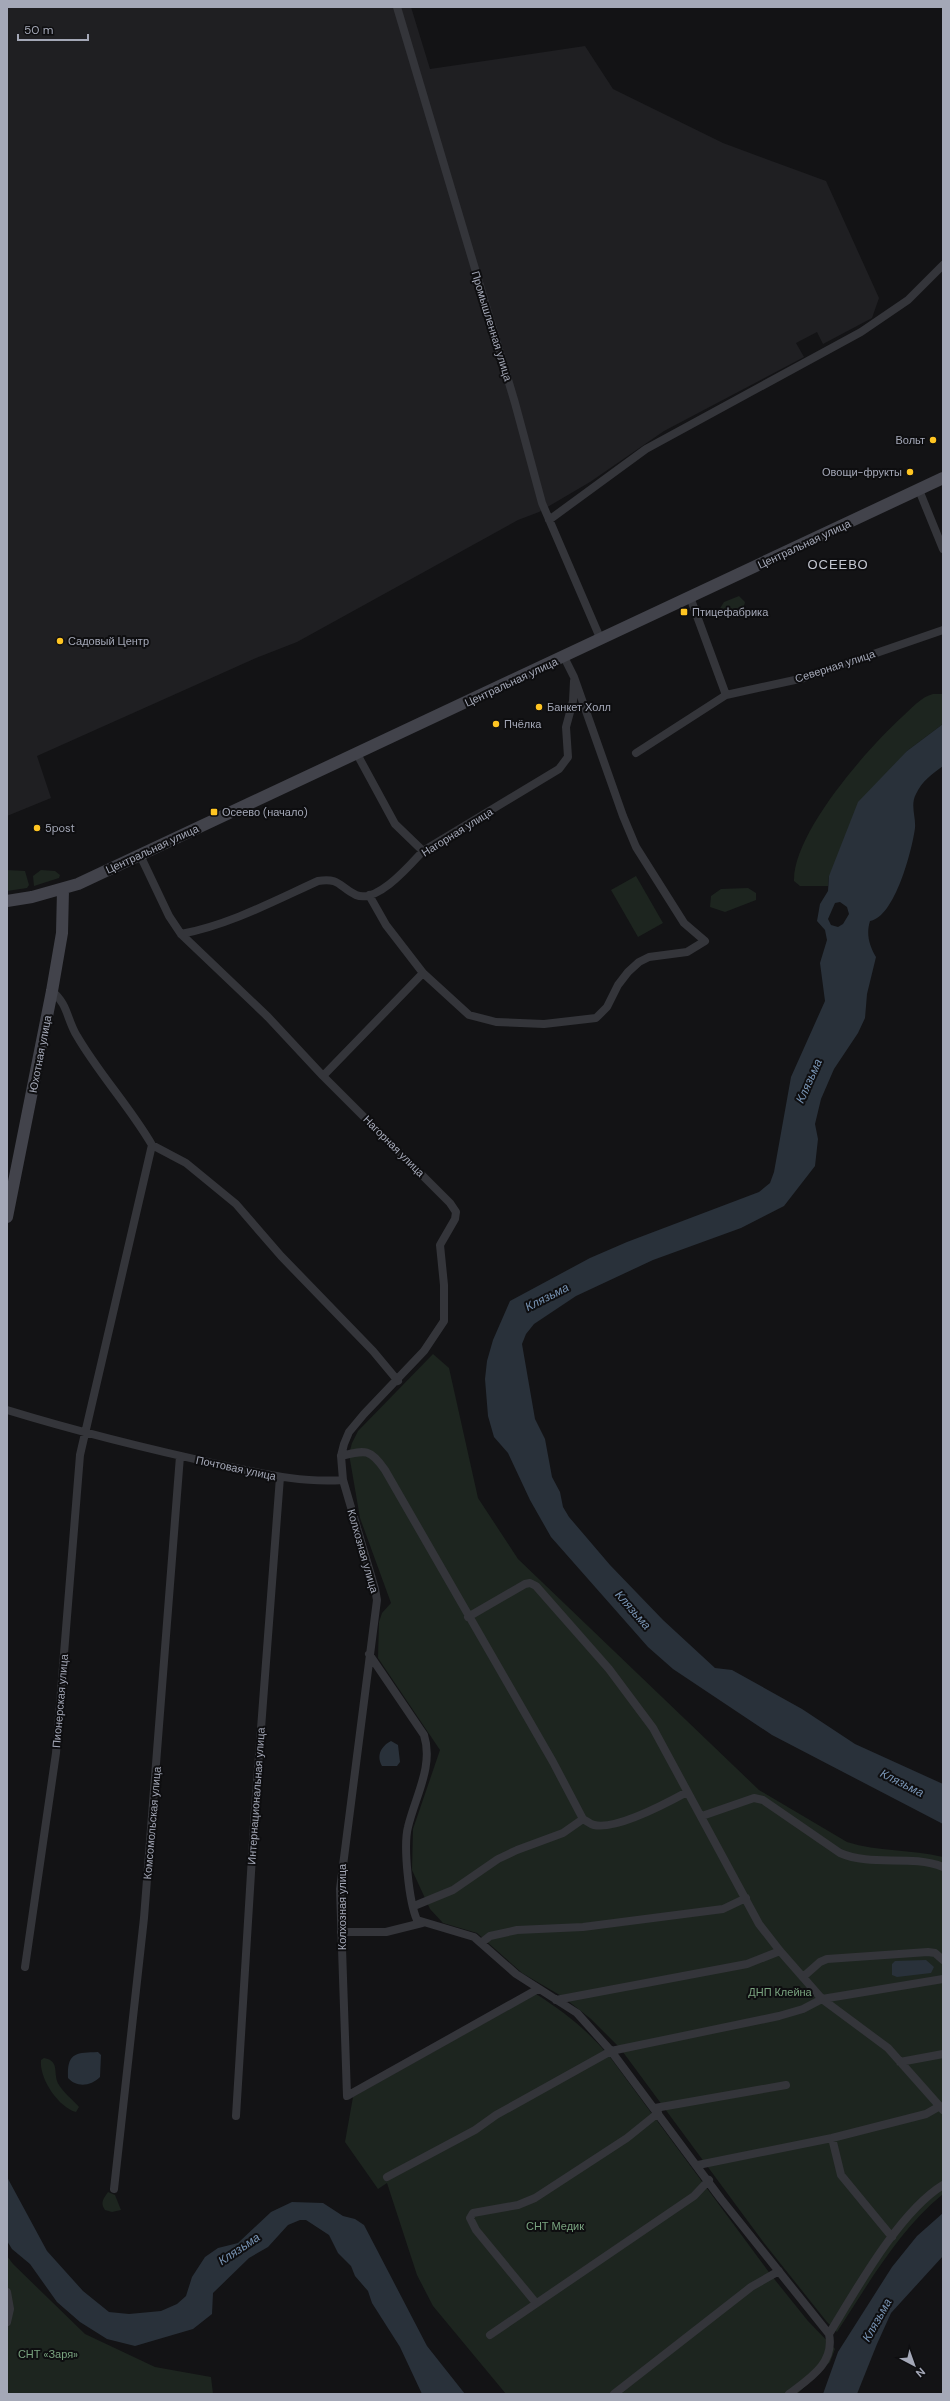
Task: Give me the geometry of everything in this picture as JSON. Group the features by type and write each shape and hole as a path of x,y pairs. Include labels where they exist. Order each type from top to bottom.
{"main road":[{"name":"Центральная улица","path":"7,902 63,890 78,884 601,640 943,478"},
{"name":"Юхотная улица","path":"7,1217 52,991 62,933 63,890"}],"street":[{"name":"Промышленная улица","path":"397,7 549,520 601,640"},
{"path":"549,520 646,449 861,332 908,300 943,265"},
{"path":"919,490 943,548"},
{"path":"690,597 726,695"},
{"name":"Северная улица","path":"636,753 726,695 804,678 943,630"},
{"path":"181,934 222,922 261,907 318,881 326,879 337,881 355,894 363,897 369,895 386,925 423,973 460,1008 477,1018 496,1022 544,1024 596,1018 603,1013 618,985 639,962 660,955 687,952 705,941 684,923 636,847 623,816 574,677 564,657"},
{"name":"Нагорная улица","path":"369,895 397,878 423,851 553,773 564,763 569,749 566,727 573,701 574,677"},
{"path":"357,754 395,824 423,851"},
{"name":"Нагорная улица","path":"140,855 169,916 181,934 268,1017 323,1076 450,1203 456,1212 455,1219 440,1245 444,1285 444,1321 435,1336 400,1378"},
{"path":"323,1076 423,973"},
{"path":"52,991 61,998 67,1008 76,1036 152,1145 186,1163 236,1204 281,1256 400,1378 364,1414 350,1432 341,1456 343,1480"},
{"name":"Пионерская улица","path":"25,1967 56,1753 80,1455 152,1145"},
{"name":"Почтовая улица","path":"7,1410 86,1433 180,1456 280,1477 316,1482 343,1480"},
{"path":"341,1456 359,1452 369,1452 376,1457 553,1762 583,1819 592,1825 601,1826 635,1817 688,1792"},
{"name":"Комсомольская улица","path":"114,2189 144,1918 180,1456"},
{"name":"Интернациональная улица","path":"236,2116 255,1808 280,1477"},
{"name":"Колхозная улица","path":"343,1480 376,1589 377,1600 342,1864 341,1932 347,2096 538,1989"},
{"path":"468,1617 525,1584 530,1583 536,1586 609,1669 653,1728 702,1816 759,1924 780,1951 822,1999 840,2014 870,2033 900,2062 941,2108 926,2114 832,2138 698,2165"},
{"path":"369,1654 424,1735 427,1746 428,1759 408,1828 406,1855 417,1920 422,1923 474,1937 516,1974 577,2013 611,2050 698,2165 721,2199 829,2334 830,2350 825,2363 789,2394"},
{"path":"702,1816 754,1798 758,1799 851,1858 917,1862 943,1867"},
{"path":"414,1906 453,1890 498,1859 516,1850 563,1832 583,1819"},
{"path":"481,1943 490,1936 517,1930 583,1927 724,1909 746,1898"},
{"path":"341,1932 386,1932 422,1923"},
{"path":"556,2000 747,1964 780,1951"},
{"path":"803,1977 820,1962 827,1959 928,1952 935,1953 943,1960"},
{"path":"387,2177 475,2130 496,2115 611,2050 779,2016 803,2009 822,1999 943,1979"},
{"path":"900,2062 943,2054"},
{"path":"536,2303 476,2230 470,2218 474,2213 518,2205 535,2198 627,2138 656,2110 786,2085"},
{"path":"832,2138 840,2175 892,2237"},
{"path":"490,2335 694,2196 709,2180"},
{"path":"829,2334 892,2237 922,2203 943,2185"},
{"path":"614,2394 751,2287 779,2271"},
{"path":"7,2292 10,2309 7,2322"}],"shaded area":[{"path":"7,7 411,7 430,69 585,46 613,89 723,143 826,181 879,298 872,318 823,344 817,332 796,343 804,357 664,431 590,482 539,512 518,520 297,642 256,658 37,756 51,798 7,816"}],"green space":[{"path":"739,596 745,602 743,610 729,619 722,616 719,610 724,602"},
{"path":"933,694 943,694 943,724 907,751 829,876 828,886 800,886 794,881 797,861 819,816 834,793 852,770 887,731 917,703"},
{"path":"7,870 25,871 29,885 27,888 7,891"},
{"path":"41,870 55,871 60,875 59,878 34,886 33,876"},
{"path":"636,876 663,923 638,937 611,890"},
{"path":"748,888 756,893 756,900 725,912 710,907 711,896 721,889"},
{"name":"ДНП Клейна","path":"433,1354 449,1368 478,1498 518,1559 759,1790 847,1842 871,1847 931,1854 943,1857 943,2194 912,2224 898,2241 885,2258 837,2332 827,2322 764,2243 620,2048 591,2019 563,1997 522,1973 477,1933 443,1923 430,1909 412,1870 413,1829 440,1750 378,1658 379,1622 382,1613 391,1603 360,1518 349,1454 352,1443 358,1431"},
{"name":"СНТ Медик","path":"536,1994 576,2022 610,2057 771,2275 808,2321 835,2349 830,2362 797,2394 506,2394 433,2306 417,2275 387,2183 378,2189 345,2142 353,2097"},
{"path":"44,2058 53,2062 59,2085 79,2107 76,2112 69,2109 56,2098 46,2083 41,2067 41,2060"},
{"path":"108,2192 115,2195 121,2210 112,2212 105,2210 103,2201"},
{"name":"СНТ «Заря»","path":"7,2256 13,2264 85,2334 155,2367 211,2377 213,2394 7,2394"}],"water":[{"name":"Клязьма","path":"943,724 943,766 924,782 918,789 914,798 913,807 915,828 901,881 887,908 879,917 870,921 868,930 869,939 876,957 867,994 865,1018 858,1033 834,1069 821,1099 815,1124 818,1139 815,1166 784,1206 741,1228 653,1260 576,1296 534,1324 526,1334 522,1344 535,1419 545,1439 552,1477 560,1492 563,1507 569,1517 610,1565 663,1620 715,1668 732,1670 802,1709 855,1744 943,1784 943,1824 772,1735 673,1669 648,1647 551,1537 530,1500 508,1453 494,1437 488,1416 485,1379 487,1361 493,1340 510,1301 590,1258 627,1242 759,1192 770,1183 774,1172 791,1077 825,1001 820,963 827,940 825,930 817,921 820,904 828,891 829,876 858,802 907,751","holes":["840,902 847,907 849,914 843,924 838,927 831,925 828,919 835,903"]},
{"path":"391,1741 398,1745 400,1762 397,1766 382,1766 379,1759 380,1752 387,1743"},
{"path":"926,1960 934,1967 931,1973 897,1977 892,1975 892,1964 895,1961"},
{"path":"98,2052 101,2055 100,2077 84,2085 76,2083 68,2078 69,2063 74,2056 84,2053"},
{"name":"Клязьма","path":"7,2177 47,2251 83,2291 109,2312 129,2314 161,2311 177,2304 186,2296 192,2277 205,2257 218,2248 238,2243 271,2212 292,2202 323,2203 343,2216 355,2219 364,2225 427,2346 465,2394 422,2394 400,2347 372,2303 368,2291 355,2276 351,2266 338,2253 329,2235 306,2220 300,2220 288,2225 268,2247 249,2258 213,2293 212,2314 193,2329 135,2346 107,2339 80,2322 57,2302 30,2264 12,2249 7,2241"},
{"name":"Клязьма","path":"943,2213 943,2256 891,2313 857,2394 823,2394 838,2352 892,2267 917,2236"}],"place":[{"name":"Вольт","path":"933,440"},
{"name":"Овощи-фрукты","path":"910,472"},
{"name":"Птицефабрика","path":"684,612"},
{"name":"Садовый Центр","path":"60,641"},
{"name":"Банкет Холл","path":"539,707"},
{"name":"Пчёлка","path":"496,724"},
{"name":"Осеево (начало)","path":"214,812"},
{"name":"5post","path":"37,828"}],"district":[{"name":"ОСЕЕВО","path":"838,564"}]}
